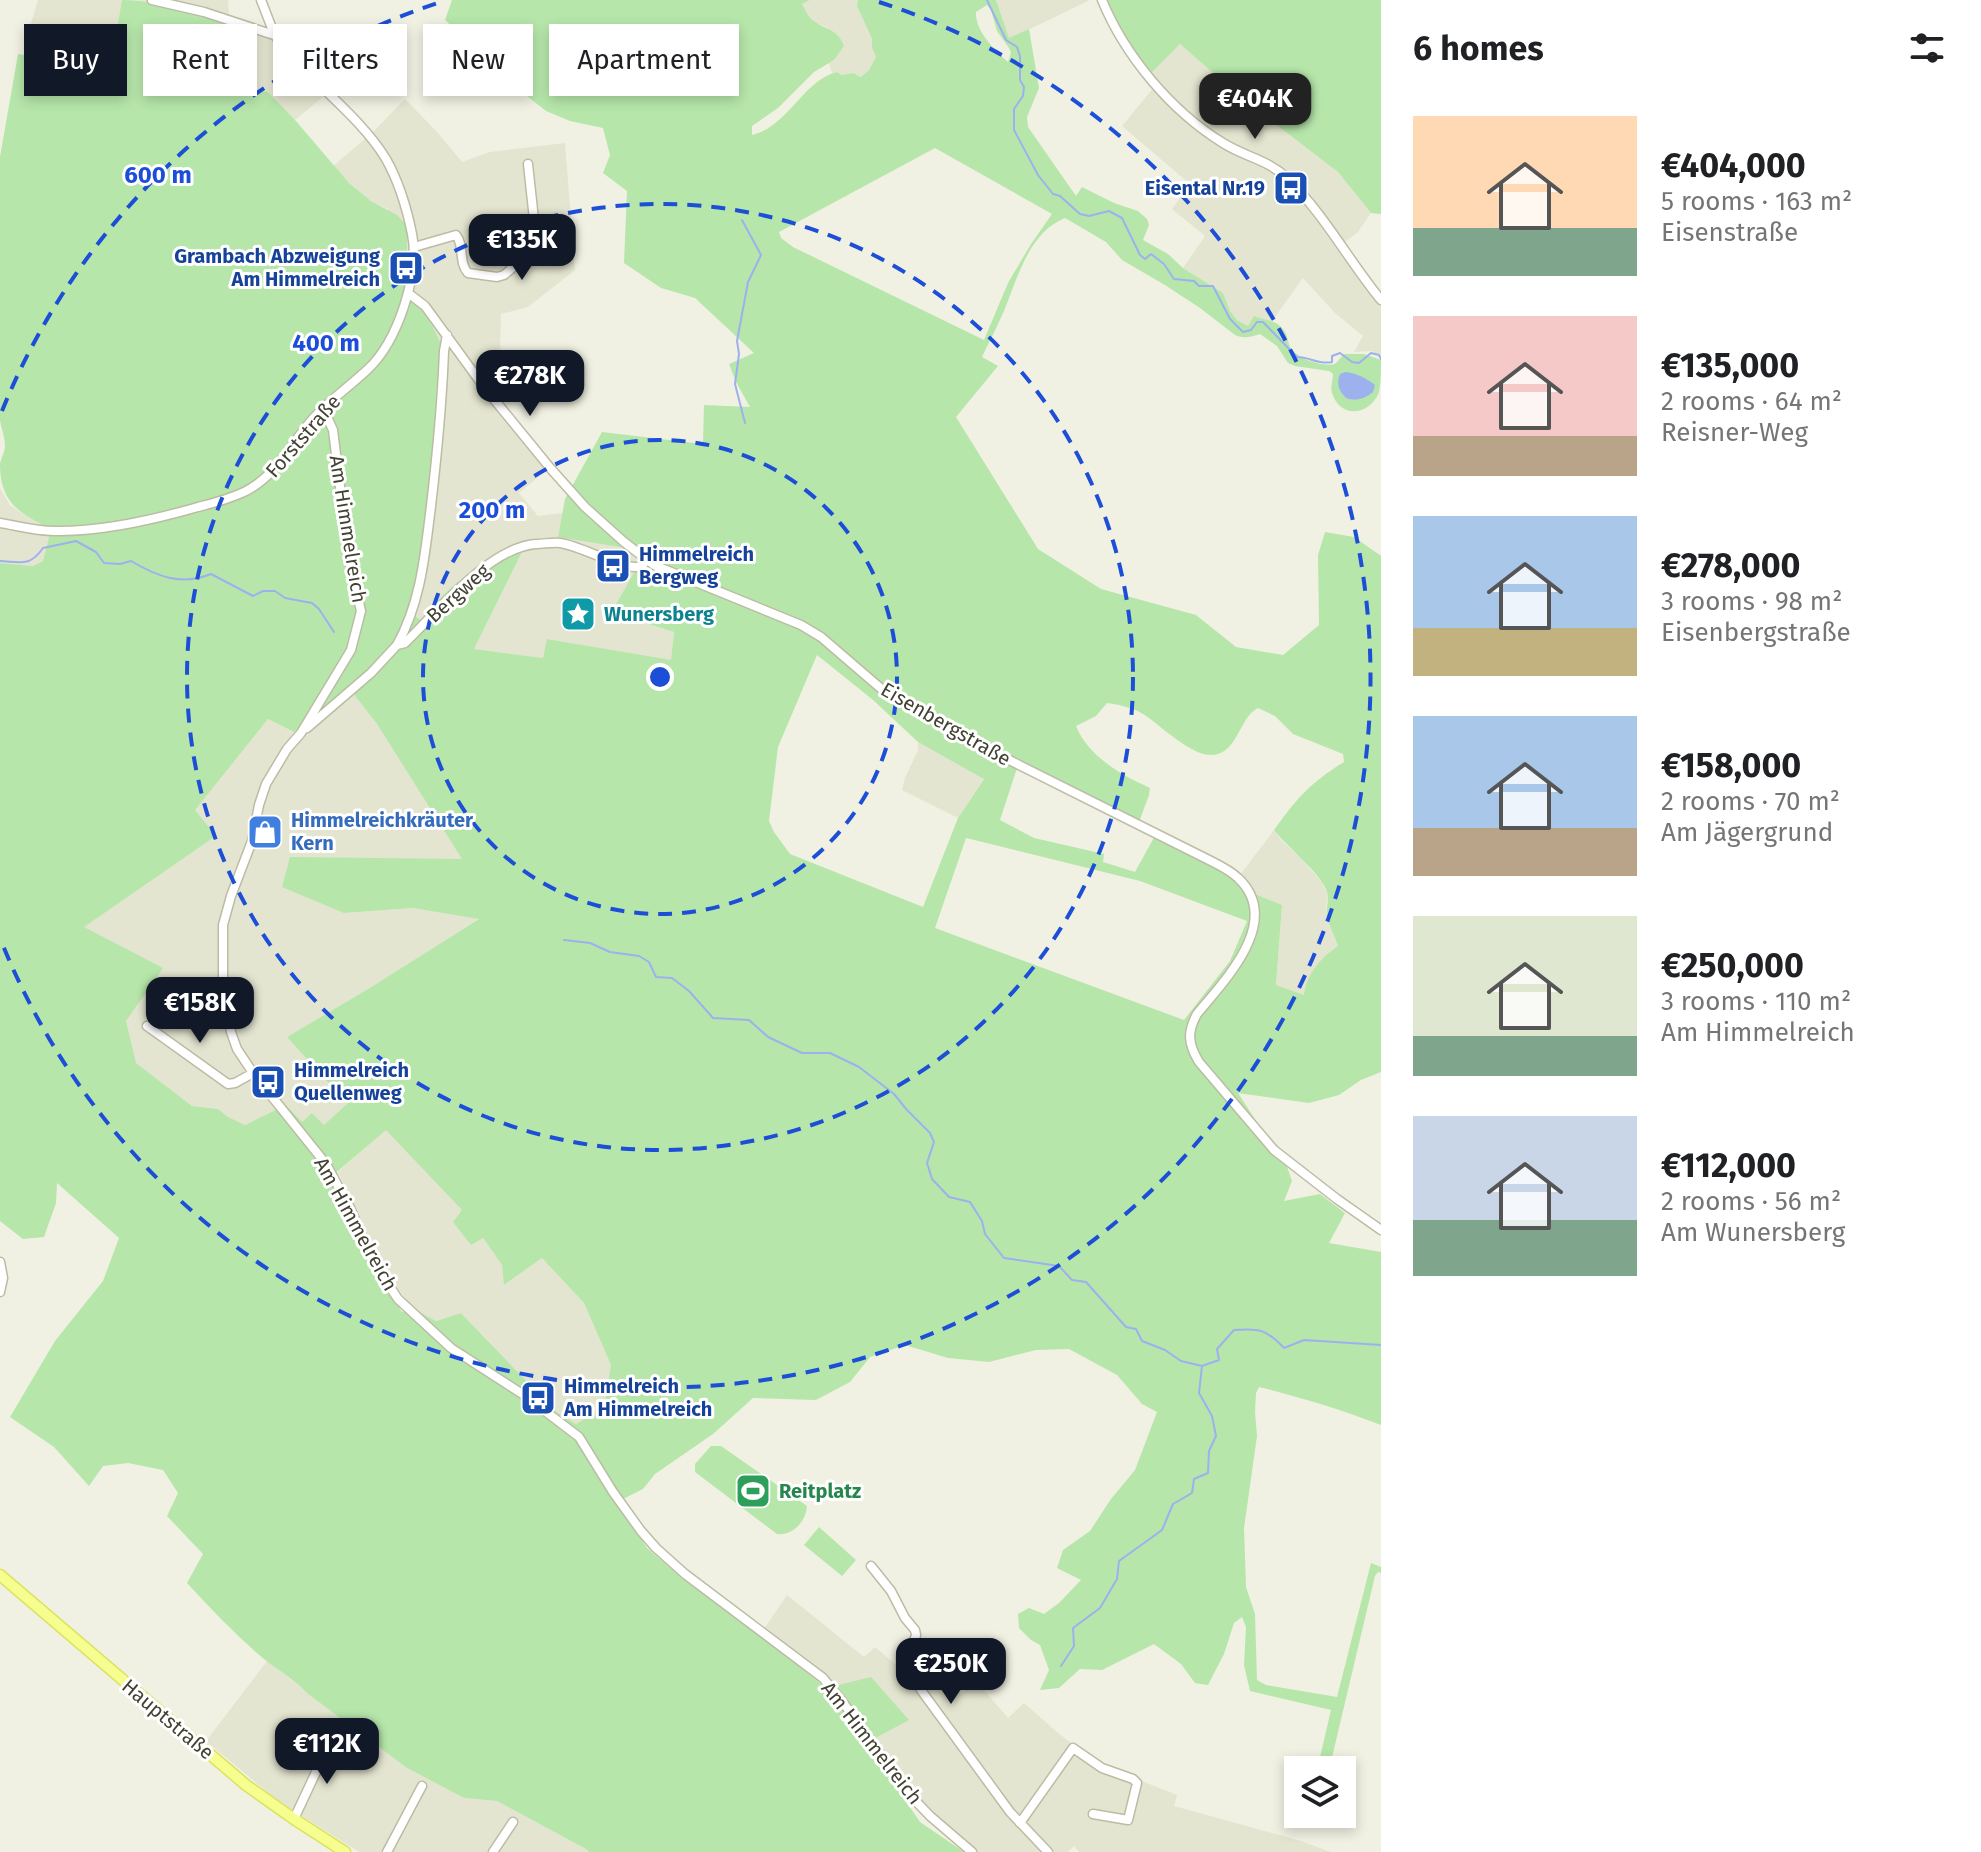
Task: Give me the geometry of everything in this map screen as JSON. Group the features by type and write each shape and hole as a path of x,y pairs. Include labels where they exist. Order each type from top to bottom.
{"main road":[{"name":"Hauptstraße","path":"0,1575 237,1778 345,1852"}],"street":[{"path":"152,0 204,12 273,35"},
{"name":"Forststraße","path":"261,0 273,32"},
{"path":"1102,0 1125,46 1154,83 1203,130 1228,146 1270,165 1289,180 1381,300"},
{"name":"Forststraße","path":"0,523 52,531 80,530 140,521 232,498 262,482 321,410 371,367 388,344 408,293 414,247 407,213 386,159 330,96"},
{"path":"414,247 456,235 460,240 462,265 468,273 497,277 510,272 528,255 536,238 528,164"},
{"name":"Eisenbergstraße","path":"408,293 425,306 484,387 551,469 585,507 646,560 812,631 885,692 920,713 1211,861 1240,879 1254,906 1250,939 1232,973 1197,1014 1189,1035 1193,1052 1274,1150 1381,1230"},
{"path":"397,645 406,630 421,582 437,457 447,335"},
{"name":"Am Himmelreich","path":"321,410 333,430 349,560 361,611 351,650 266,784 252,841 231,896 223,925 223,987 237,1049 326,1164 374,1263 398,1299 451,1348 524,1395 579,1437 613,1492 656,1548 685,1574 823,1678 908,1793 972,1852"},
{"name":"Bergweg","path":"301,733 371,673 397,645 405,643 488,564 525,545 559,543 639,567 646,560"},
{"path":"147,1026 228,1084 253,1073"},
{"path":"0,1262 3,1278 0,1292"},
{"path":"871,1566 915,1630 910,1654 921,1690 1020,1823 1048,1852"},
{"path":"294,1819 331,1740"},
{"path":"1020,1823 1073,1748 1102,1768 1137,1783 1128,1820 1093,1814"},
{"path":"387,1852 422,1786"},
{"path":"493,1852 513,1822"}],"shaded area":[{"path":"38,0 122,0 118,24 31,24"},
{"path":"137,0 228,0 229,17 254,24 176,24 163,5"},
{"path":"810,0 858,0 857,6 872,39 876,58 865,75 832,73 829,63 835,60 827,27 808,16 802,4"},
{"path":"996,0 1090,0 1009,39"},
{"path":"257,25 273,29 273,96 324,96 295,120 268,92 257,90"},
{"path":"1180,44 1244,100 1338,172 1371,213 1358,232 1338,247 1381,304 1381,357 1372,351 1354,352 1363,336 1334,312 1303,278 1272,321 1255,317 1248,326 1237,320 1230,311 1223,293 1183,268 1205,236 1172,209 1190,184 1122,126 1154,87 1146,77"},
{"path":"405,99 462,162 490,152 565,143 575,270 528,307 501,314 500,354 505,369 480,385 548,469 519,493 538,516 563,513 558,536 638,550 644,555 620,615 674,632 671,661 548,639 543,658 474,649 524,548 456,583 421,621 414,615 432,461 440,352 438,335 410,295 388,209 371,201 333,166 371,134"},
{"path":"0,488 10,505 52,528 43,561 33,566 0,563"},
{"path":"348,687 377,724 463,860 291,858 344,913 413,908 480,918 287,1037 347,1105 324,1126 302,1123 286,1105 245,1125 218,1109 192,1106 135,1063 126,1021 83,927 215,837 194,810 268,719 294,732"},
{"path":"918,742 984,778 958,818 902,790 918,750"},
{"path":"1274,830 1322,883 1327,893 1329,926 1339,946 1330,951 1304,995 1276,986 1282,905 1255,894 1240,875"},
{"path":"386,1129 463,1210 502,1265 505,1285 542,1258 584,1303 611,1365 604,1407 576,1424 555,1411 461,1313 436,1321 414,1309 385,1272 363,1234 356,1209 338,1172"},
{"path":"787,1595 864,1657 875,1647 908,1675 918,1690 943,1674 961,1694 977,1682 1008,1718 1024,1703 1099,1764 1177,1795 1174,1806 1331,1852 1079,1852 1074,1846 1068,1852 978,1852 932,1814 911,1791 834,1685 817,1668 764,1629"},
{"path":"267,1661 407,1768 464,1798 497,1801 589,1852 359,1852 277,1800 206,1741"}],"green space":[{"path":"122,0 162,5 227,24 143,24 143,96 257,96 257,90 268,92 349,183 371,201 397,215 407,226 407,285 440,342 432,461 414,615 422,621 456,583 525,546 474,649 543,658 547,639 671,660 674,632 620,615 614,608 644,555 638,550 558,537 565,499 602,432 703,444 704,405 750,407 729,364 754,353 695,298 661,288 624,263 627,191 603,173 610,155 603,128 570,121 546,111 527,96 533,96 533,24 449,24 445,20 452,0 810,0 802,4 809,16 835,33 844,46 834,60 814,72 778,108 752,126 752,135 776,123 814,84 825,77 837,72 861,77 869,70 876,57 872,39 857,6 858,0 996,0 1009,38 1029,29 1039,88 1027,117 1028,127 1076,196 1082,187 1138,211 1149,225 1143,240 1223,293 1237,320 1248,326 1254,316 1280,326 1293,351 1304,358 1330,365 1344,354 1364,354 1381,360 1380,388 1375,400 1362,410 1341,407 1331,391 1333,374 1329,371 1288,363 1277,346 1260,334 1248,337 1235,335 1200,308 1122,260 1106,242 1065,218 1042,234 1033,245 982,357 998,366 956,417 1038,549 1101,589 1196,615 1236,647 1283,655 1319,625 1318,555 1325,532 1354,537 1381,556 1381,1072 1361,1080 1339,1095 1309,1103 1238,1093 1264,1133 1289,1157 1286,1164 1292,1181 1284,1201 1320,1194 1345,1213 1329,1243 1381,1252 1381,1425 1259,1387 1256,1393 1257,1436 1244,1528 1246,1587 1255,1614 1257,1680 1266,1685 1337,1697 1371,1563 1381,1567 1381,1573 1375,1576 1332,1756 1320,1756 1331,1710 1250,1691 1244,1665 1246,1627 1242,1617 1234,1623 1224,1654 1208,1685 1195,1683 1181,1664 1154,1644 1102,1670 1080,1669 1059,1688 1040,1690 1049,1670 1040,1645 1019,1628 1018,1614 1029,1608 1044,1614 1081,1580 1057,1568 1063,1550 1090,1531 1135,1470 1157,1412 1142,1404 1117,1375 1069,1349 1036,1350 989,1362 948,1358 905,1345 870,1357 850,1382 816,1400 753,1398 713,1434 655,1474 643,1489 617,1502 647,1548 826,1688 871,1677 909,1720 866,1743 920,1822 964,1852 589,1852 497,1801 464,1798 407,1768 307,1693 249,1646 187,1583 203,1554 167,1516 178,1493 163,1470 128,1463 103,1466 89,1486 54,1447 10,1417 55,1341 103,1281 119,1238 57,1183 56,1203 44,1237 23,1239 0,1221 0,563 33,566 43,561 51,529 14,506 4,489 0,464 5,445 0,420 0,157 18,54 24,55 24,96 127,96 127,24 118,24","holes":["987,5 997,31 1011,53 1008,62 992,46 979,26 976,12","935,148 1052,214 1008,283 984,340 793,247 781,238 779,232","817,655 873,700 918,742 984,779 958,818 923,907 790,854 769,821 778,747","348,687 377,724 462,859 290,857 282,887 344,913 413,908 479,919 287,1037 347,1104 324,1125 312,1113 302,1122 286,1105 245,1125 218,1109 192,1106 136,1063 126,1021 163,968 84,927 216,836 195,810 268,719 294,732","1107,703 1134,710 1189,748 1209,755 1218,754 1231,745 1247,718 1258,708 1275,716 1293,734 1343,754 1344,762 1305,792 1274,830 1324,885 1328,895 1327,917 1338,946 1316,967 1304,995 1276,985 1282,905 1255,894 1240,875 1157,832 1135,872 1103,862 1104,854 1034,838 1000,820 1019,762 1139,822 1150,788 1117,771 1081,737 1076,726 1096,716","966,838 1140,881 1247,921 1230,961 1184,1020 935,928","386,1130 462,1210 453,1222 471,1245 483,1238 502,1265 504,1285 542,1258 584,1303 611,1365 604,1407 576,1424 555,1411 461,1313 436,1321 414,1309 402,1312 366,1258 329,1177"]},
{"path":"1107,0 1381,0 1381,214 1371,213 1338,172 1244,100 1180,44 1150,74 1133,53"},
{"name":"Reitplatz","path":"711,1446 721,1446 807,1506 797,1527 788,1533 777,1534 695,1472 695,1464"},
{"name":"Reitplatz","path":"819,1527 856,1560 842,1576 804,1545"}],"water":[{"path":"1345,372 1372,382 1375,385 1373,392 1361,399 1346,398 1338,384 1340,374"}],"waterway":[{"path":"987,0 1006,40 1017,47 1020,56 1020,80 1024,87 1023,96 1014,109 1014,130 1038,175 1053,194 1060,196 1080,214 1089,216 1109,211 1122,218 1140,255 1145,259 1151,254 1164,264 1174,279 1194,281 1199,286 1213,286 1230,319 1243,332 1251,330 1257,322 1263,322 1297,357 1319,362 1332,362 1332,356 1340,353 1352,362 1359,363 1371,353 1379,355 1381,359"},
{"path":"742,220 761,255 748,282 737,341 739,354 735,384 745,423"},
{"path":"0,561 29,561 43,548 76,541 96,552 104,563 131,561 170,578 190,579 211,574 253,596 263,591 275,591 285,598 312,603 334,632"},
{"path":"564,940 590,943 610,952 639,956 649,962 656,977 672,978 689,991 713,1018 749,1020 768,1037 802,1053 830,1053 859,1067 894,1094 930,1133 934,1142 927,1163 932,1179 949,1197 970,1202 982,1221 985,1234 1004,1258 1059,1266 1072,1280 1086,1282 1126,1327 1136,1329 1142,1341 1165,1350 1181,1361 1202,1366 1219,1360 1217,1349 1234,1330 1262,1331 1284,1348 1304,1340 1381,1345"},
{"path":"1061,1666 1074,1646 1073,1628 1100,1608 1117,1579 1119,1561 1162,1530 1173,1504 1192,1493 1194,1479 1208,1473 1209,1451 1216,1436 1212,1416 1199,1393 1202,1366"}],"place":[{"name":"Eisental Nr.19","path":"1291,188"},
{"name":"Grambach Abzweigung Am Himmelreich","path":"406,268"},
{"name":"Himmelreich Bergweg","path":"613,566"},
{"name":"Wunersberg","path":"578,614"},
{"name":"Himmelreichkräuter Kern","path":"265,832"},
{"name":"Himmelreich Quellenweg","path":"268,1082"},
{"name":"Himmelreich Am Himmelreich","path":"538,1398"},
{"name":"Reitplatz","path":"753,1491"}]}
